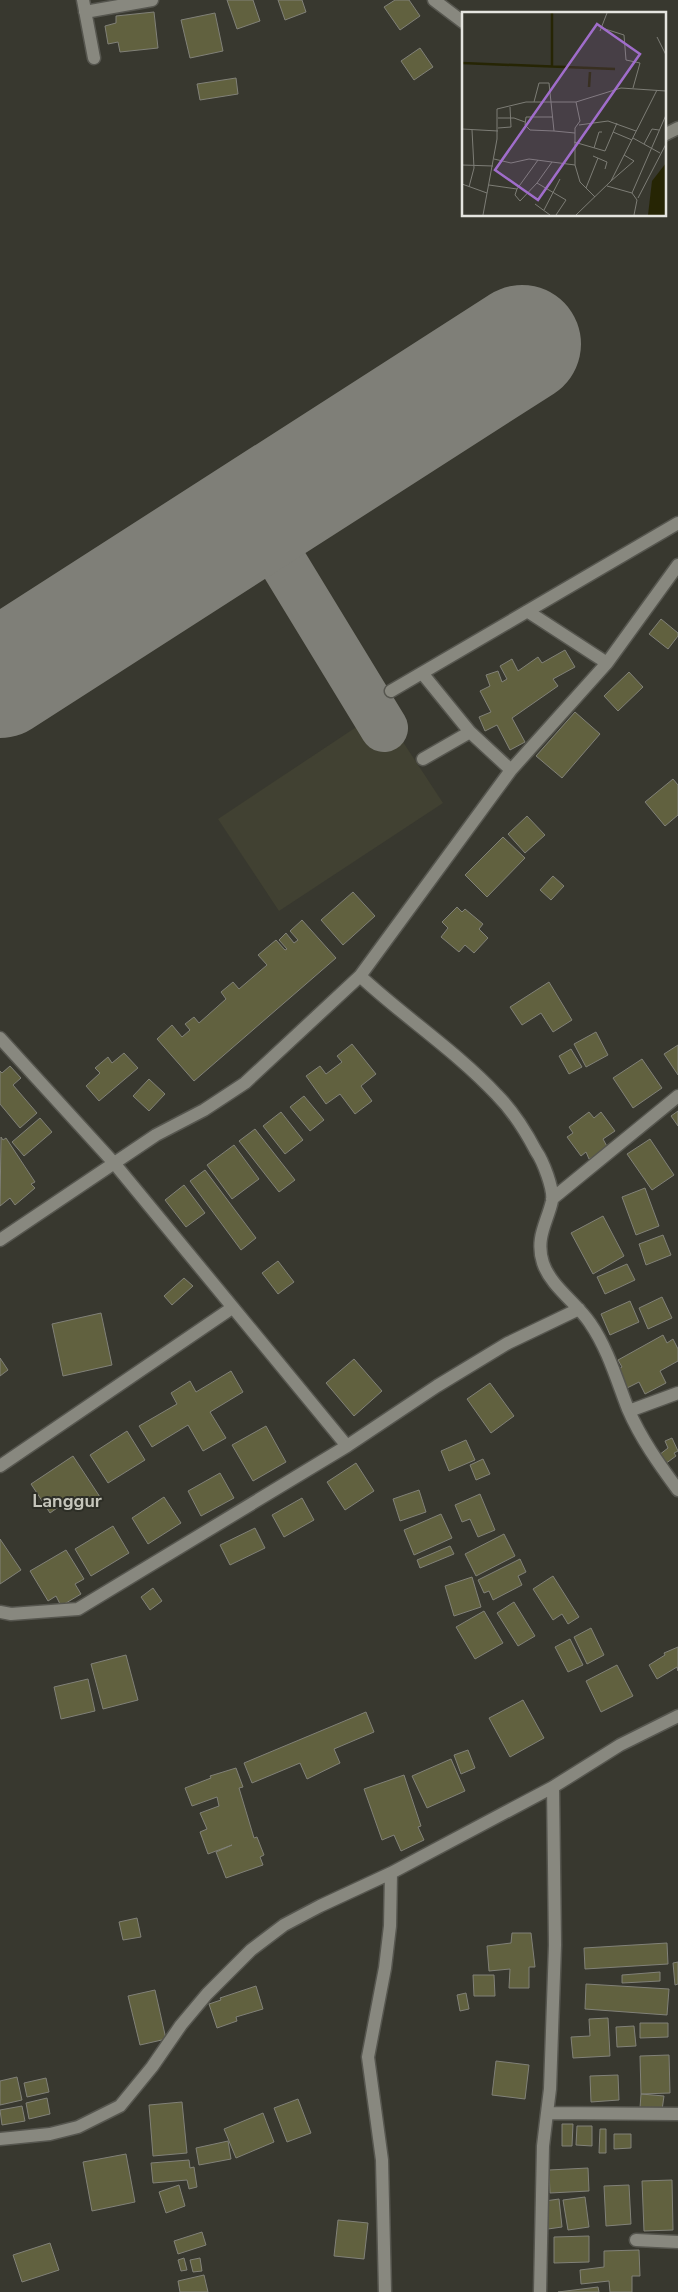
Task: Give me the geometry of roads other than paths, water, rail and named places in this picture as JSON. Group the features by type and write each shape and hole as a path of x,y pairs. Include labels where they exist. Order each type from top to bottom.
{"street":[{"path":"94,58 84,6 152,0"},
{"path":"434,0 462,21"},
{"path":"666,134 678,128"},
{"path":"391,690 678,523"},
{"path":"0,1240 156,1135 204,1110 245,1083 360,976 511,770 607,663 678,566"},
{"path":"527,611 607,663"},
{"path":"422,673 470,732 511,770"},
{"path":"423,759 470,732"},
{"path":"360,976 391,1005 459,1059 498,1095 543,1164 552,1199"},
{"path":"0,1038 114,1163 347,1446"},
{"path":"678,1096 552,1199 542,1228 541,1245 544,1264 562,1290 591,1323 604,1348 629,1411 646,1445 678,1490"},
{"path":"0,1466 232,1308"},
{"path":"0,1612 11,1614 78,1609 347,1446 437,1386 508,1343 579,1309"},
{"path":"629,1411 678,1393"},
{"path":"0,2139 62,2132 78,2127 120,2106 152,2067 181,2025 206,1994 251,1950 284,1926 553,1787 620,1745 678,1716"},
{"path":"540,2292 543,2146 550,2089 555,1954 553,1787"},
{"path":"385,2292 382,2160 368,2057 385,1968 390,1926 391,1872"},
{"path":"547,2113 678,2114"},
{"path":"636,2240 678,2242"}],"district":[{"name":"Langgur","path":"67,1501"}]}
